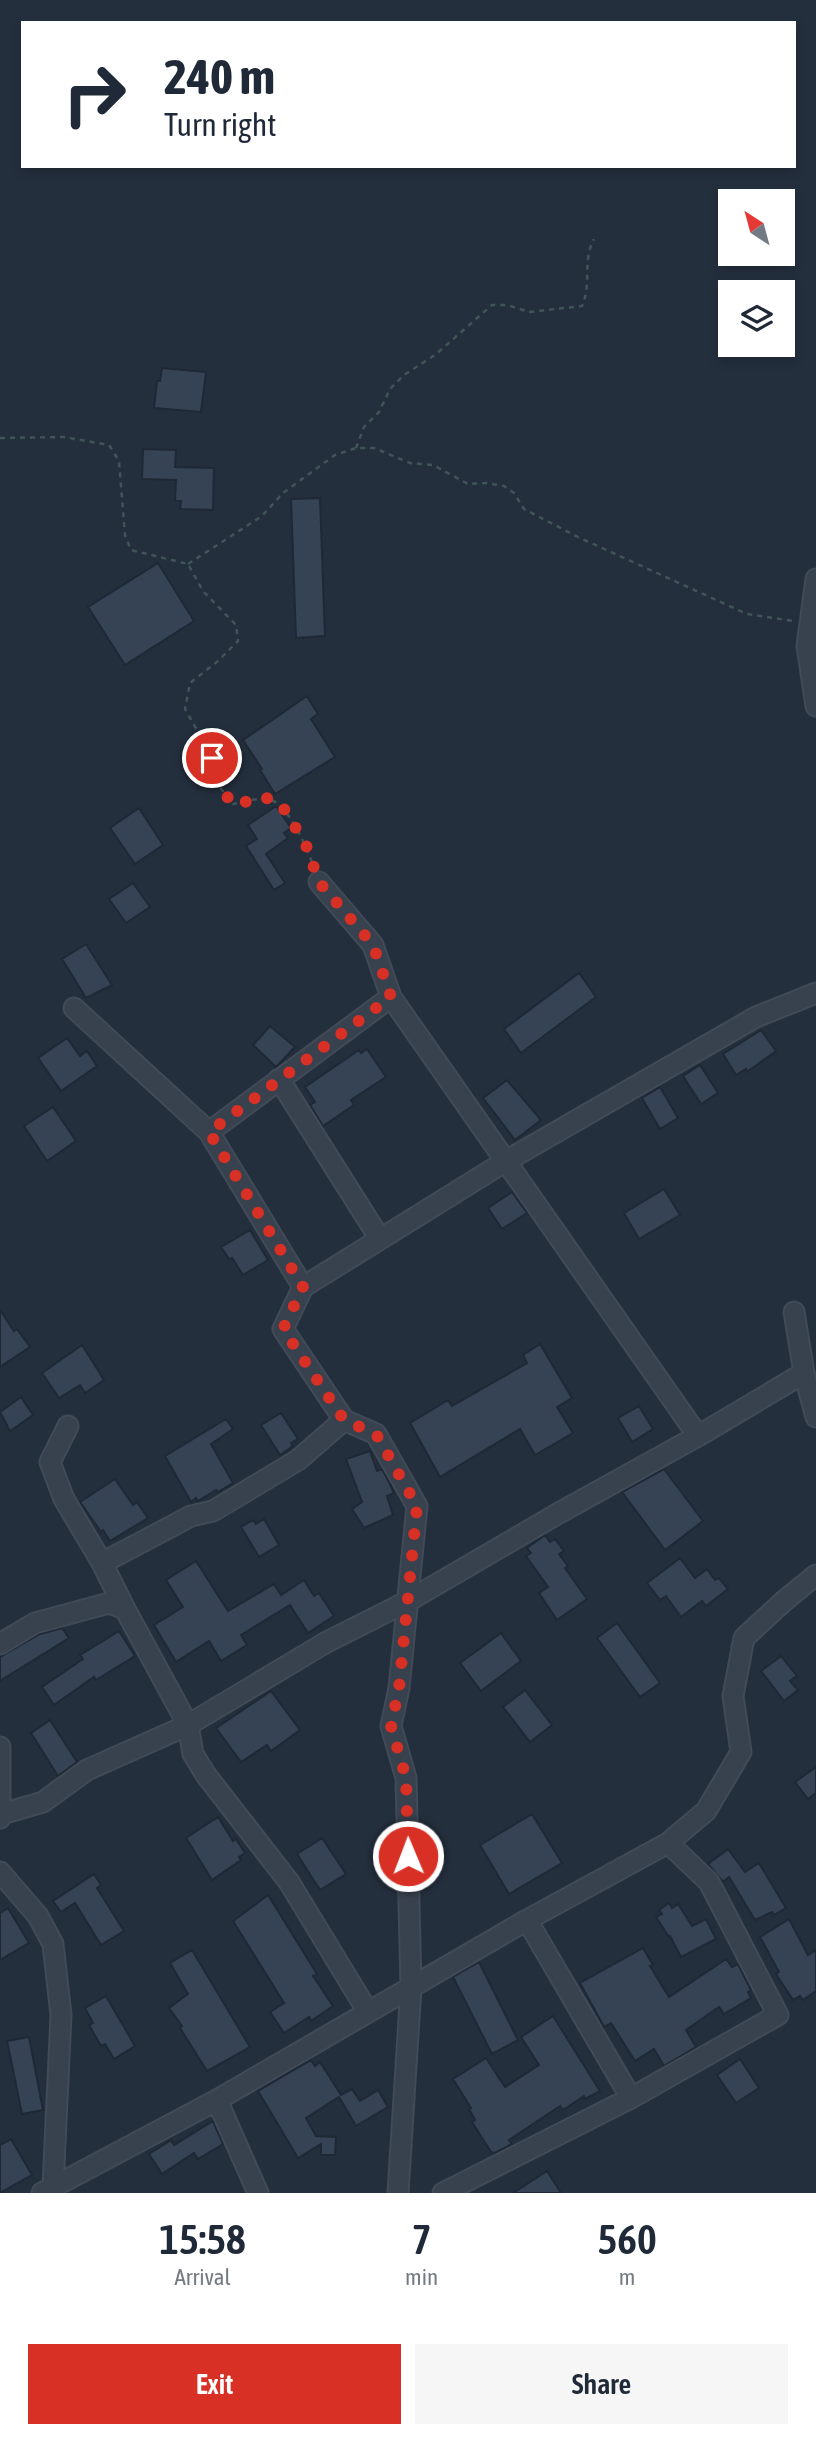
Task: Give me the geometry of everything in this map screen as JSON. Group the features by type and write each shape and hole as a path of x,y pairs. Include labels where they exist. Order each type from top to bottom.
{"street":[{"path":"816,579 807,646 816,706"},
{"path":"319,882 373,945 391,997 698,1436"},
{"path":"398,2193 411,1987 406,1778 391,1726 399,1688 417,1506 376,1434 344,1420 283,1329 303,1287 506,1161 756,1017 816,993"},
{"path":"209,1132 391,997"},
{"path":"74,1008 209,1132 303,1287"},
{"path":"279,1079 380,1239"},
{"path":"793,1312 804,1373 816,1418"},
{"path":"0,1747 1,1816 43,1802 87,1770 188,1725 325,1643 408,1601 804,1373"},
{"path":"102,1563 191,1516 214,1511 298,1460 344,1420"},
{"path":"68,1426 50,1462 64,1499 102,1563 188,1725 193,1754 206,1775 289,1882 368,2012"},
{"path":"48,2190 217,2100 527,1920 668,1843 706,1811 741,1752 733,1696 744,1639 816,1575"},
{"path":"0,1644 35,1623 109,1603 125,1609"},
{"path":"443,2193 631,2098 778,2015 709,1882 668,1843"},
{"path":"0,1872 38,1916 53,1944 61,2015 48,2190"},
{"path":"527,1920 631,2098"},
{"path":"217,2100 258,2193"}],"path":[{"path":"356,448 364,427 379,412 390,389 404,375 435,355 492,305 507,305 529,312 582,306 587,295 587,251 594,239"},
{"path":"0,438 64,437 110,445 119,461 125,535 131,550 188,564 262,516 284,493 335,455 356,448 374,448 410,463 433,465 468,484 504,486 514,493 524,509 541,519 747,614 810,624"},
{"path":"188,564 203,592 236,625 238,641 218,661 190,682 185,709 212,758 218,785 233,804 268,798 281,804 306,845 319,882"}],"building":[{"path":"162,368 206,372 201,412 154,408 157,381 160,381"},
{"path":"143,449 176,450 175,467 214,468 213,510 180,509 181,501 175,501 176,480 142,479"},
{"path":"320,498 325,636 296,638 291,499"},
{"path":"158,563 194,621 125,665 88,607"},
{"path":"307,696 318,714 311,719 335,757 275,794 243,740"},
{"path":"276,806 291,828 284,833 288,838 266,854 285,883 274,890 246,846 257,839 248,825"},
{"path":"139,808 163,845 135,864 110,828"},
{"path":"133,883 150,907 126,923 109,899"},
{"path":"86,944 112,985 86,998 62,959"},
{"path":"579,973 596,997 521,1053 504,1029"},
{"path":"270,1026 295,1047 276,1067 253,1045"},
{"path":"761,1030 776,1051 747,1072 746,1069 736,1075 723,1054"},
{"path":"67,1038 80,1056 87,1051 97,1066 61,1091 38,1058"},
{"path":"367,1049 386,1077 351,1100 354,1105 323,1126 310,1105 315,1102 305,1087 359,1050 361,1053"},
{"path":"700,1065 718,1093 701,1104 683,1076"},
{"path":"507,1080 541,1120 515,1140 483,1098"},
{"path":"660,1087 678,1118 660,1129 642,1098"},
{"path":"53,1107 76,1141 47,1161 24,1126"},
{"path":"664,1189 680,1215 639,1239 624,1213"},
{"path":"512,1192 527,1213 502,1229 488,1208"},
{"path":"250,1230 268,1260 243,1275 221,1247"},
{"path":"0,1310 14,1331 17,1329 30,1347 0,1367"},
{"path":"540,1344 572,1398 557,1407 573,1433 535,1455 520,1429 440,1477 410,1423 448,1400 452,1406 527,1363 523,1355"},
{"path":"82,1345 104,1380 85,1393 80,1385 59,1398 42,1373"},
{"path":"21,1397 33,1415 10,1431 0,1412"},
{"path":"639,1406 653,1429 632,1442 618,1418"},
{"path":"281,1413 298,1439 280,1455 261,1425"},
{"path":"226,1419 233,1429 211,1444 233,1483 191,1502 165,1456"},
{"path":"370,1451 377,1471 382,1469 394,1493 387,1496 393,1515 364,1528 352,1509 362,1502 346,1459"},
{"path":"664,1469 703,1521 665,1550 622,1492"},
{"path":"115,1479 133,1505 137,1502 148,1518 110,1541 80,1502"},
{"path":"264,1519 279,1545 259,1557 241,1527 253,1520 256,1524"},
{"path":"545,1535 550,1542 555,1539 564,1551 559,1554 568,1566 565,1568 587,1599 557,1620 539,1593 548,1587 526,1556 531,1553 527,1548"},
{"path":"680,1558 695,1578 707,1569 715,1580 719,1578 728,1589 706,1606 702,1601 681,1617 666,1596 660,1600 647,1583"},
{"path":"196,1561 228,1611 274,1584 281,1595 304,1580 314,1596 319,1593 334,1616 308,1633 290,1605 241,1635 247,1645 221,1661 209,1641 176,1662 154,1625 183,1607 166,1580"},
{"path":"617,1623 660,1683 640,1697 597,1638"},
{"path":"62,1628 69,1638 0,1681 0,1657 40,1634"},
{"path":"119,1631 135,1656 96,1680 94,1677 54,1705 42,1687 83,1659 80,1655"},
{"path":"501,1633 521,1661 481,1691 460,1663"},
{"path":"781,1656 797,1676 790,1681 798,1690 784,1701 761,1671"},
{"path":"525,1690 552,1725 530,1742 503,1707"},
{"path":"271,1691 300,1730 271,1751 267,1745 241,1762 216,1728"},
{"path":"50,1720 77,1762 58,1776 31,1733"},
{"path":"816,1767 816,1793 808,1799 795,1782"},
{"path":"532,1814 562,1863 509,1894 480,1845"},
{"path":"218,1817 233,1841 236,1839 245,1853 239,1857 241,1860 212,1880 186,1838"},
{"path":"322,1838 346,1874 320,1890 297,1854"},
{"path":"728,1849 745,1872 759,1863 786,1908 774,1915 772,1912 755,1920 729,1877 723,1882 708,1864"},
{"path":"94,1874 101,1885 97,1888 124,1931 101,1945 75,1903 61,1912 53,1901"},
{"path":"268,1895 317,1974 313,1976 333,2006 311,2021 309,2017 284,2033 270,2012 284,2003 233,1921"},
{"path":"669,1903 672,1908 678,1904 692,1926 706,1919 716,1939 681,1957 656,1917 662,1914 659,1910"},
{"path":"8,1908 29,1943 0,1960 0,1913"},
{"path":"789,1919 808,1955 816,1950 816,1991 803,2000 800,1996 793,2000 776,1974 779,1972 760,1937"},
{"path":"643,1948 653,1965 650,1966 669,1997 726,1959 732,1967 738,1964 751,1990 748,1992 751,1998 724,2014 719,2007 686,2030 696,2047 664,2066 654,2049 635,2061 611,2023 604,2027 580,1983"},
{"path":"192,1950 250,2047 207,2071 169,2008 188,1994 170,1963"},
{"path":"479,1962 518,2040 492,2054 453,1977"},
{"path":"106,1996 135,2046 114,2059 105,2044 101,2046 89,2025 93,2023 85,2008"},
{"path":"553,2016 600,2091 585,2099 584,2096 563,2110 560,2106 509,2140 512,2144 495,2153 491,2152 472,2122 475,2120 469,2109 471,2108 453,2079 486,2058 505,2087 539,2065 521,2037"},
{"path":"29,2037 43,2110 22,2114 7,2041"},
{"path":"740,2059 759,2088 736,2103 717,2075"},
{"path":"311,2060 315,2066 320,2062 341,2095 352,2089 360,2101 378,2090 388,2107 356,2126 339,2097 306,2118 316,2136 336,2137 335,2155 321,2155 321,2144 298,2158 258,2091"},
{"path":"213,2121 223,2144 198,2159 194,2153 162,2174 149,2154 171,2140 174,2145"},
{"path":"11,2139 32,2175 0,2193 0,2145"},
{"path":"547,2171 561,2193 513,2193"}],"route":[{"path":"212,758 218,785 233,804 268,798 281,804 306,845 319,882 373,945 391,997 209,1132 303,1287 283,1329 344,1420 376,1434 417,1506 399,1688 391,1726 406,1778 408,1856"}]}
